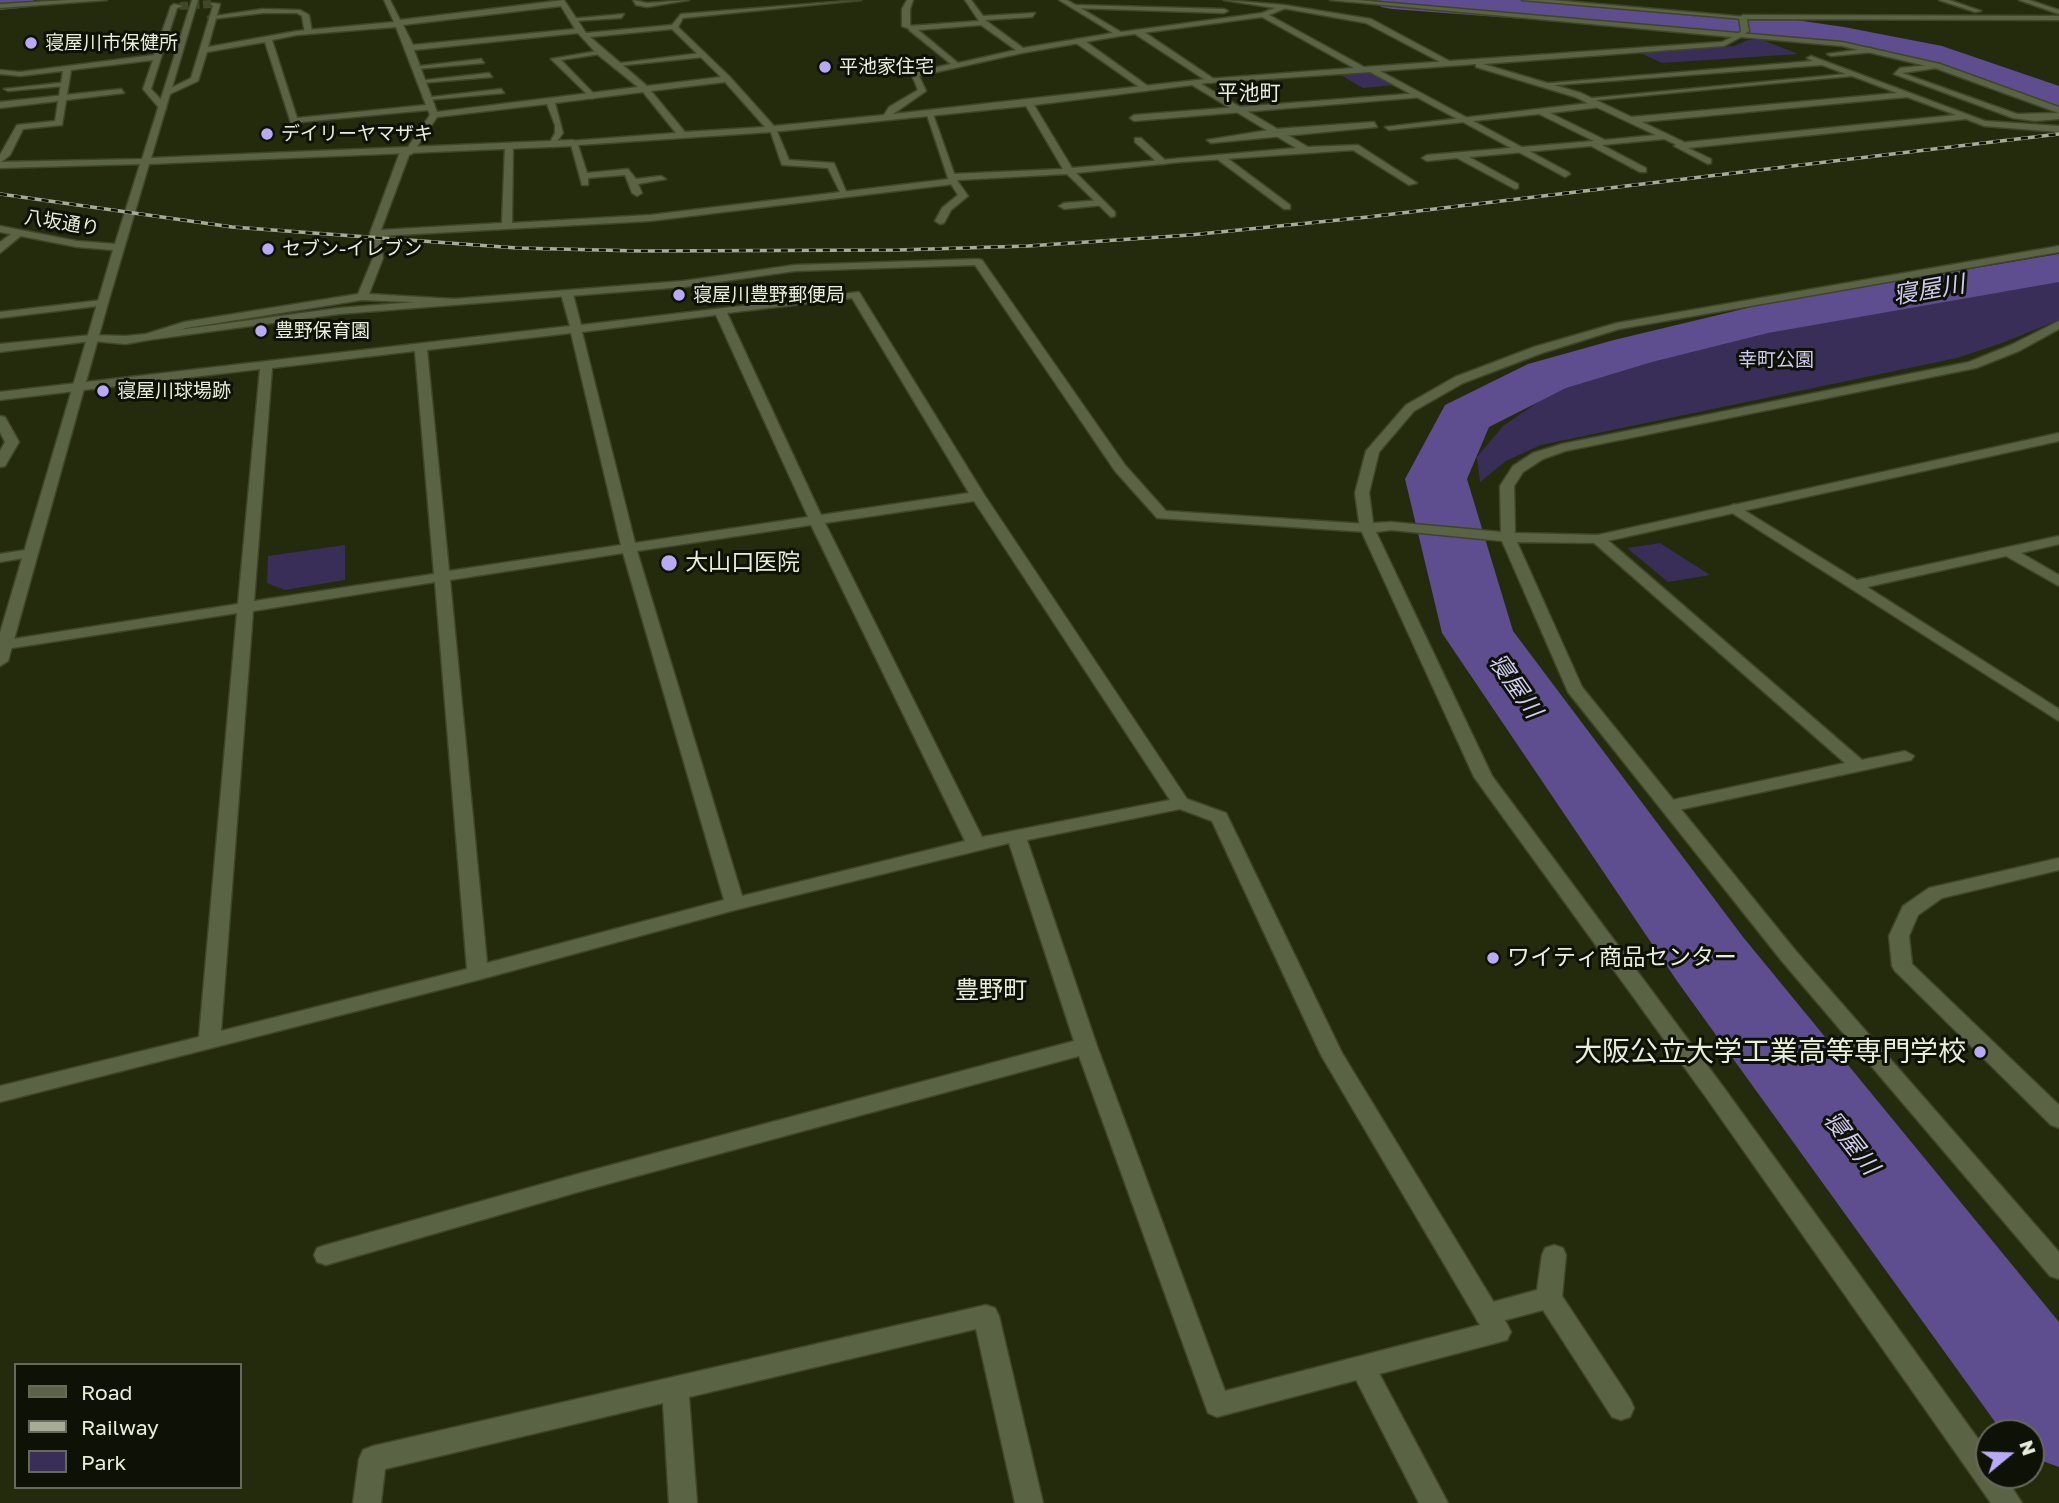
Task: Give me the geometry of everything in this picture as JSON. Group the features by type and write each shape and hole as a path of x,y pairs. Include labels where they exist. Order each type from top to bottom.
{"street":[{"path":"0,6 104,0"},
{"path":"0,661 102,303 195,0"},
{"path":"387,0 410,48 431,107"},
{"path":"522,0 527,8"},
{"path":"636,0 638,4 667,10"},
{"path":"647,5 687,0"},
{"path":"674,26 679,15 858,0"},
{"path":"910,0 906,9 906,26 912,28 956,65"},
{"path":"968,0 982,21 1022,51"},
{"path":"1062,0 1120,34"},
{"path":"1227,0 1368,21 1449,63"},
{"path":"1333,0 1744,33 1842,44 1937,66 2058,115"},
{"path":"1525,0 1743,18 2059,18"},
{"path":"1942,0 1994,17"},
{"path":"2022,0 2059,12"},
{"path":"203,50 308,32 562,2 582,33 600,52 645,89 682,136"},
{"path":"167,92 195,79 217,4 212,4"},
{"path":"163,107 147,89 174,6 180,6"},
{"path":"1075,7 1224,11"},
{"path":"887,117 892,109 922,91 914,75 1022,51 1120,34 1263,15 1284,7"},
{"path":"212,18 263,11 298,11 305,15 308,32"},
{"path":"912,28 1032,15"},
{"path":"1263,15 1420,95 1565,174"},
{"path":"573,19 621,16"},
{"path":"1743,18 1744,33"},
{"path":"1096,20 1109,19"},
{"path":"410,48 674,26"},
{"path":"674,26 772,129 785,163 831,165 845,194"},
{"path":"1138,32 1213,81"},
{"path":"0,162 198,160 509,147 682,136 929,114 1213,81 1724,44 1744,33"},
{"path":"268,39 294,121 431,107 551,103 727,79"},
{"path":"1079,41 1148,89"},
{"path":"1831,54 1871,50"},
{"path":"592,97 555,59 600,52"},
{"path":"1801,54 1984,123 2059,129"},
{"path":"617,64 701,55"},
{"path":"0,72 20,74 157,57"},
{"path":"416,67 481,61"},
{"path":"1469,61 1586,99 1681,144 1964,117"},
{"path":"1543,84 1821,63"},
{"path":"1937,66 1900,70 1898,74 2015,116 2035,118 2058,115"},
{"path":"0,162 8,153 20,127 59,123 67,68"},
{"path":"421,81 489,75"},
{"path":"1586,99 1852,75"},
{"path":"1194,83 1306,150"},
{"path":"8,89 65,84"},
{"path":"0,105 121,91"},
{"path":"362,297 377,258 375,233 407,152 431,107 501,91"},
{"path":"1134,118 1420,95"},
{"path":"1631,120 1906,95"},
{"path":"551,103 559,125 559,133 553,144"},
{"path":"1029,103 1069,171 1111,214"},
{"path":"1390,127 1599,105"},
{"path":"1542,112 1604,142"},
{"path":"929,114 962,196 947,208 940,221"},
{"path":"1211,140 1374,125"},
{"path":"1427,158 1664,136"},
{"path":"1138,140 1162,162"},
{"path":"573,143 584,180 628,172 637,193"},
{"path":"1591,143 1643,170"},
{"path":"1681,144 1678,146 1708,161"},
{"path":"507,226 509,147"},
{"path":"375,233 650,218 954,179 1355,147 1412,183"},
{"path":"1458,155 1515,186"},
{"path":"1220,157 1287,207"},
{"path":"632,182 661,179"},
{"path":"1063,206 1101,203"},
{"name":"八坂通り","path":"0,229 18,234 120,248"},
{"path":"0,250 2,245 18,234"},
{"path":"2008,1503 1716,1094 1483,777 1367,527 1362,493 1373,451 1410,408 1459,380 1538,350 1617,327 2059,249"},
{"path":"0,348 92,338 126,340 339,311 683,284 795,268 978,262 1120,468 1161,515 1367,527 1391,526 1508,537 1598,539 2059,437"},
{"path":"567,294 629,548 735,905"},
{"path":"0,396 421,348 855,294 978,496 1181,803"},
{"path":"148,337 184,325 362,297 456,302"},
{"path":"0,315 102,303"},
{"path":"720,311 816,520 976,844"},
{"path":"2059,325 2015,348 1972,365 1562,448 1538,456 1518,469 1507,486 1508,537 1574,688 1788,956 2059,1269"},
{"path":"421,348 478,973"},
{"path":"209,1042 266,366"},
{"path":"0,420 12,442 0,463"},
{"path":"6,643 246,609 978,496"},
{"path":"1734,508 2059,716"},
{"path":"1598,539 1859,766"},
{"path":"1854,585 2059,540"},
{"path":"2009,552 2059,581"},
{"path":"0,558 31,553"},
{"path":"1669,807 1905,756"},
{"path":"0,1094 976,844 1016,835 1181,803 1219,817 1332,1055 1498,1332 1217,1405 1086,1046 1016,835"},
{"path":"2059,864 1936,893 1910,911 1899,936 1902,966 2059,1119"},
{"path":"326,1255 605,1176 1086,1046"},
{"path":"1554,1255 1549,1298 1621,1408"},
{"path":"1487,1314 1549,1298"},
{"path":"367,1503 373,1459 986,1316 1029,1503"},
{"path":"1363,1368 1434,1503"},
{"path":"675,1389 683,1503"}],"green space":[{"path":"1760,39 1798,54 1662,63 1638,52 1734,46 1748,40"},
{"path":"1364,72 1395,85 1363,88 1337,73"},
{"name":"幸町公園","path":"2059,276 2059,320 2002,343 1957,358 1541,445 1506,461 1480,482 1477,457 1503,426 1563,385 1771,324"},
{"path":"1660,543 1710,575 1668,582 1627,548"},
{"path":"345,545 345,580 285,590 267,583 268,556"}],"waterway":[{"name":"寝屋川","path":"0,1 19,0"},
{"name":"寝屋川","path":"1392,0 1789,29 1844,37 1930,53 2059,98"},
{"name":"寝屋川","path":"1414,2 1452,0"},
{"name":"寝屋川","path":"2059,268 1768,318 1633,351 1547,376 1465,417 1436,479 1478,633 1710,959 2059,1413"}],"tunnel":[{"path":"180,6 212,4"}],"railway":[{"path":"0,194 232,227 517,248 641,251 898,250 1028,246 1190,235 1368,217 2059,134"}],"place":[{"name":"寝屋川市保健所","path":"31,43"},
{"name":"平池家住宅","path":"825,67"},
{"name":"デイリーヤマザキ","path":"267,134"},
{"name":"セブン-イレブン","path":"268,249"},
{"name":"寝屋川豊野郵便局","path":"679,295"},
{"name":"豊野保育園","path":"261,331"},
{"name":"寝屋川球場跡","path":"103,391"},
{"name":"大山口医院","path":"669,563"},
{"name":"ワイティ商品センター","path":"1493,958"},
{"name":"大阪公立大学工業高等専門学校","path":"1980,1052"}],"district":[{"name":"平池町","path":"1249,93"},
{"name":"豊野町","path":"991,990"}]}
